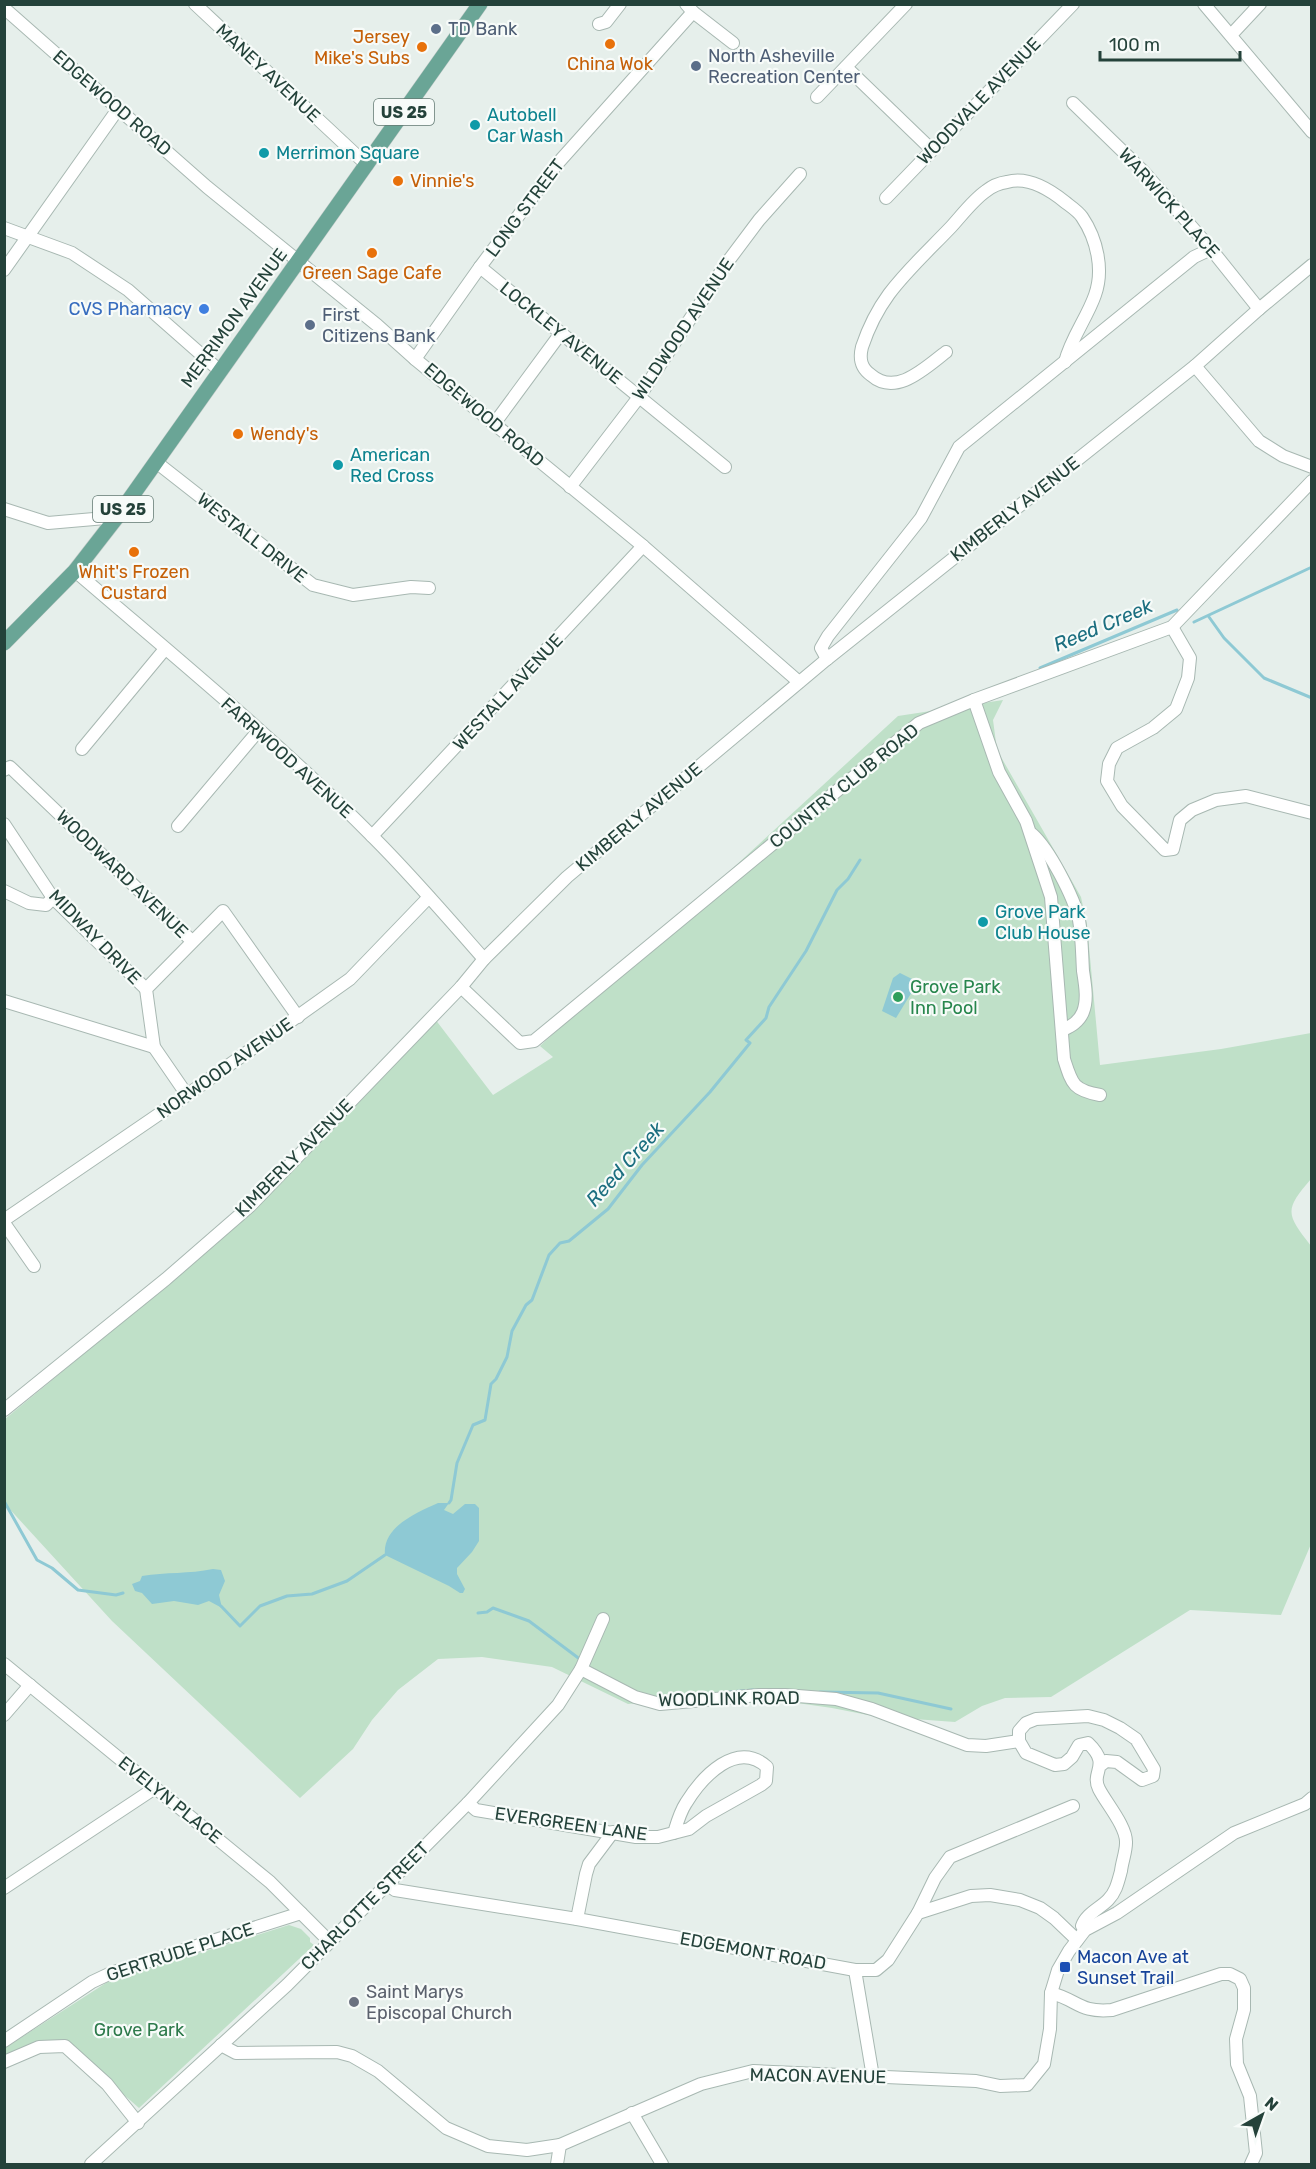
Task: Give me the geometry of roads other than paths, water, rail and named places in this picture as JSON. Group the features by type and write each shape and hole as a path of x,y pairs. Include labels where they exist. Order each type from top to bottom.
{"main road":[{"name":"MERRIMON AVENUE","path":"4,643 75,571 117,517 480,4"}],"street":[{"path":"5,8 8,4"},
{"name":"MANEY AVENUE","path":"195,4 367,165"},
{"path":"600,24 606,22 620,4"},
{"path":"817,98 906,4"},
{"name":"WOODVALE AVENUE","path":"886,198 1073,4"},
{"path":"1204,4 1311,132"},
{"path":"1231,35 1260,4"},
{"name":"EDGEWOOD ROAD","path":"5,8 207,187 642,546 799,682"},
{"path":"690,8 733,43"},
{"name":"LONG STREET","path":"416,359 480,267 558,163 690,8"},
{"path":"846,66 931,149"},
{"name":"WARWICK PLACE","path":"1073,103 1144,172 1211,249 1259,309"},
{"path":"4,270 30,237 118,109"},
{"name":"WILDWOOD AVENUE","path":"570,487 639,397 726,264 759,220 800,174"},
{"path":"946,352 914,375 903,381 889,384 874,378 863,369 861,358 862,347 874,319 890,294 910,270 987,190 1008,181 1026,182 1043,186 1081,216 1093,239 1099,264 1095,294 1068,349 1065,362"},
{"path":"4,228 72,253 128,291 220,371"},
{"path":"827,658 821,648 828,636 921,518 959,447 1194,257 1211,249"},
{"name":"KIMBERLY AVENUE","path":"4,1410 166,1279 250,1206 461,987 484,959 567,877 827,658 1195,366 1311,265"},
{"name":"LOCKLEY AVENUE","path":"480,267 725,467"},
{"path":"494,424 561,333"},
{"path":"1195,366 1259,441 1283,456 1311,467"},
{"name":"WESTALL DRIVE","path":"156,462 313,585 353,595 411,587 429,588"},
{"name":"COUNTRY CLUB ROAD","path":"461,987 520,1043 534,1041 919,723 974,700 1172,627 1311,482"},
{"path":"4,509 48,523 117,517"},
{"name":"WESTALL AVENUE","path":"372,836 642,546"},
{"name":"FARRWOOD AVENUE","path":"75,571 259,730 372,836 424,890 484,959"},
{"path":"1172,627 1190,658 1188,678 1176,709 1153,728 1117,748 1109,764 1107,781 1122,806 1165,850 1173,849 1180,820 1192,810 1216,800 1246,796 1311,813"},
{"path":"82,749 165,649"},
{"path":"974,700 999,772 1026,821 1051,897 1064,1059 1070,1079 1076,1087 1088,1093 1100,1095"},
{"path":"178,826 259,730"},
{"name":"WOODWARD AVENUE","path":"4,770 10,767 192,941 224,911 297,1017"},
{"name":"MIDWAY DRIVE","path":"4,824 53,898 146,989"},
{"path":"1029,831 1038,838 1056,867 1078,919 1085,1007 1075,1023 1063,1030"},
{"path":"4,891 29,903 46,905 53,898"},
{"name":"NORWOOD AVENUE","path":"34,1266 4,1221 350,979 429,897"},
{"path":"187,1095 154,1047 146,989 192,941"},
{"path":"4,1001 154,1047"},
{"name":"CHARLOTTE STREET","path":"92,2164 330,1942 468,1803 558,1705 581,1668 603,1619"},
{"name":"EVELYN PLACE","path":"4,1664 270,1882 330,1942"},
{"name":"WOODLINK ROAD","path":"581,1668 635,1697 660,1704 768,1695 836,1699 872,1709 967,1745 986,1746 1019,1741"},
{"path":"4,1715 30,1685"},
{"path":"1085,1930 1082,1926 1084,1920 1107,1900 1117,1886 1127,1841 1098,1787 1097,1777 1101,1765 1106,1761 1117,1762 1142,1780 1153,1776 1154,1769 1136,1739 1104,1720 1088,1716 1036,1719 1026,1723 1019,1731 1019,1741 1026,1753 1055,1765 1065,1764 1072,1757 1078,1745 1088,1743 1096,1751 1101,1765"},
{"name":"EVERGREEN LANE","path":"468,1803 476,1810 636,1837 658,1837 674,1833 689,1829 706,1816 766,1781 767,1767 761,1761 741,1756 733,1757 717,1767 685,1803 674,1833"},
{"path":"4,1888 155,1788"},
{"name":"MACON AVENUE","path":"221,2045 237,2054 337,2052 352,2056 378,2071 446,2128 488,2146 527,2150 560,2145 701,2084 753,2071 976,2081 1000,2086 1027,2085 1044,2064 1050,2029 1051,1993 1058,1970 1085,1930 1117,1913 1234,1833 1305,1804 1311,1798"},
{"name":"EDGEMONT ROAD","path":"388,1885 395,1890 577,1919 855,1970 876,1970 888,1960 918,1913 935,1878 950,1857 1073,1806"},
{"path":"577,1919 590,1864 614,1832"},
{"path":"918,1913 971,1896 1020,1900 1040,1908 1077,1940"},
{"name":"GERTRUDE PLACE","path":"4,2041 92,1982 111,1973 301,1913"},
{"path":"855,1970 873,2077"},
{"path":"1051,1993 1095,2012 1112,2010 1221,1974 1230,1974 1240,1979 1244,1988 1244,2010 1236,2039 1237,2064 1250,2096 1256,2153 1251,2164"},
{"path":"4,2062 39,2047 65,2046 107,2084 138,2123"},
{"path":"632,2112 662,2164"},
{"path":"557,2164 560,2145"}],"water":[{"name":"Grove Park Inn Pool","path":"900,973 918,982 896,1018 882,1011 893,978"},
{"path":"438,1503 449,1503 444,1510 453,1514 465,1504 475,1504 479,1508 479,1541 457,1568 457,1574 465,1589 463,1593 385,1555 389,1536 402,1522"},
{"path":"221,1570 225,1581 219,1595 222,1608 209,1601 198,1605 174,1601 152,1604 142,1593 135,1591 132,1584 140,1581 142,1576"}],"waterway":[{"name":"Reed Creek","path":"1194,622 1312,567"},
{"name":"Reed Creek","path":"1040,668 1177,610"},
{"path":"1209,617 1224,638 1264,678 1312,698"},
{"name":"Reed Creek","path":"449,1503 457,1463 473,1425 485,1420 491,1384 507,1357 512,1331 526,1305 532,1300 549,1255 560,1243 569,1241 608,1209 642,1165 710,1092 750,1043 746,1040 766,1018 769,1007 806,951 837,890 848,879 860,860"},
{"name":"Reed Creek","path":"4,1501 37,1560 52,1568 78,1590 116,1595 123,1593"},
{"name":"Reed Creek","path":"221,1606 240,1626 260,1606 287,1596 312,1594 347,1581 385,1555"},
{"path":"478,1613 487,1612 493,1608 529,1621 581,1660"},
{"path":"730,1692 753,1690"},
{"path":"820,1692 878,1693 951,1709"}],"place":[{"name":"TD Bank","path":"436,29"},
{"name":"China Wok","path":"610,44"},
{"name":"Jersey Mike's Subs","path":"422,47"},
{"name":"North Asheville Recreation Center","path":"696,66"},
{"name":"Autobell Car Wash","path":"475,125"},
{"name":"Merrimon Square","path":"264,153"},
{"name":"Vinnie's","path":"398,181"},
{"name":"Green Sage Cafe","path":"372,253"},
{"name":"CVS Pharmacy","path":"204,309"},
{"name":"First Citizens Bank","path":"310,325"},
{"name":"Wendy's","path":"238,434"},
{"name":"American Red Cross","path":"338,465"},
{"name":"Whit's Frozen Custard","path":"134,552"},
{"name":"Grove Park Club House","path":"983,922"},
{"name":"Grove Park Inn Pool","path":"898,997"},
{"name":"Macon Ave at Sunset Trail","path":"1065,1967"},
{"name":"Saint Marys Episcopal Church","path":"354,2002"}],"park label":[{"name":"Grove Park","path":"139,2030"}]}
